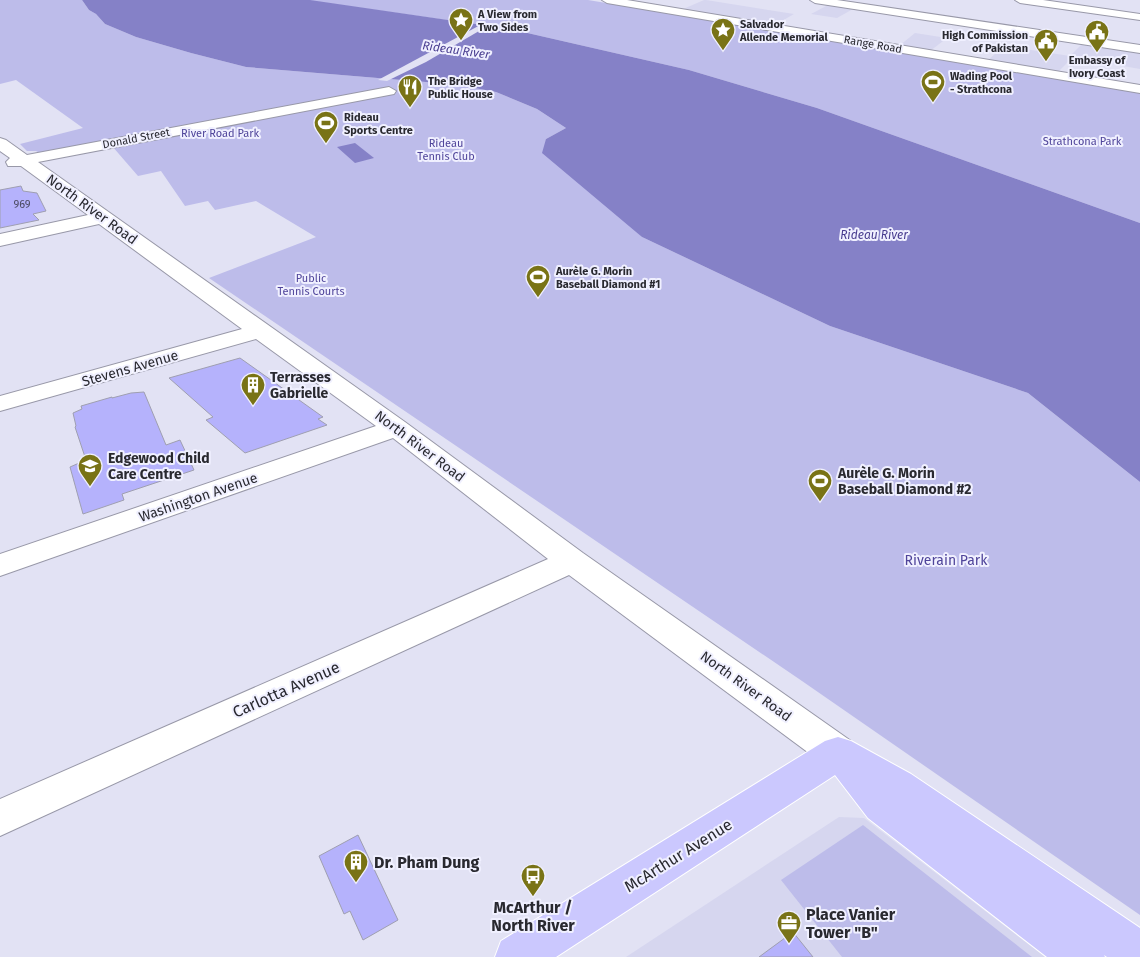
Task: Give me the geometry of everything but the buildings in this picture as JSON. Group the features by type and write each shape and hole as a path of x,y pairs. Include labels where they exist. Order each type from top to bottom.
{"main road":[{"name":"North River Road","path":"838,753 898,786 1140,954"},
{"name":"North River Road","path":"838,753 882,805 1083,957"},
{"name":"McArthur Avenue","path":"517,957 838,753"}],"street":[{"name":"Range Road","path":"607,0 1140,89"},
{"path":"815,0 1140,49"},
{"path":"1020,0 1140,16"},
{"path":"881,22 906,4"},
{"path":"855,41 867,32"},
{"name":"Donald Street","path":"12,162 389,91"},
{"name":"North River Road","path":"0,142 12,162 104,218 396,428 572,561 838,753"},
{"path":"0,240 104,218"},
{"name":"Stevens Avenue","path":"0,404 259,331"},
{"name":"Washington Avenue","path":"0,565 396,428"},
{"name":"Carlotta Avenue","path":"0,818 572,561"}],"shaded area":[{"path":"704,0 794,14 775,25 681,10"},
{"path":"828,5 853,9 837,18 811,14"},
{"path":"915,33 947,38 930,51 899,46"},
{"path":"1082,44 1140,52 1140,69 1073,57 1057,73 987,61 1004,46 1070,56"},
{"path":"839,817 864,818 1045,957 626,957"}],"green space":[{"name":"Riverain Park","path":"0,0 82,0 89,10 96,14 105,24 136,37 246,67 450,84 496,92 537,109 566,128 546,139 642,237 830,326 1028,393 1140,482 1140,915 802,681 209,278 316,237 256,201 215,210 208,201 185,206 161,171 138,176 112,146 49,158 36,151 27,151 20,144 83,128 16,80 0,84"},
{"name":"Strathcona Park","path":"305,0 588,0 1140,92 1140,223 817,108 689,70 510,29"},
{"path":"863,825 1032,957 842,957 781,880"}],"water":[{"name":"Rideau River","path":"82,0 310,0 510,29 689,70 817,108 1140,223 1140,482 1028,393 830,326 642,237 542,153 546,139 566,128 537,109 496,92 450,84 246,67 136,37 105,24 96,14 89,10"},
{"path":"355,143 374,158 355,163 337,147"}],"pier":[{"path":"484,23 491,24 426,62 387,81 378,80"}],"place":[{"name":"A View from Two Sides","path":"461,41"},
{"name":"Salvador Allende Memorial","path":"723,51"},
{"name":"Embassy of Ivory Coast","path":"1097,53"},
{"name":"High Commission of Pakistan","path":"1046,62"},
{"name":"Wading Pool - Strathcona","path":"933,103"},
{"name":"The Bridge Public House","path":"410,108"},
{"name":"Rideau Sports Centre","path":"326,144"},
{"name":"Aurèle G. Morin Baseball Diamond #1","path":"538,298"},
{"name":"Terrasses Gabrielle","path":"253,406"},
{"name":"Edgewood Child Care Centre","path":"90,487"},
{"name":"Aurèle G. Morin Baseball Diamond #2","path":"820,502"},
{"name":"Dr. Pham Dung","path":"356,883"},
{"name":"McArthur / North River","path":"533,897"},
{"name":"Place Vanier Tower \"B\"","path":"789,944"}],"park label":[{"name":"River Road Park","path":"220,133"},
{"name":"Rideau Tennis Club","path":"446,149"},
{"name":"Public Tennis Courts","path":"311,284"}]}
